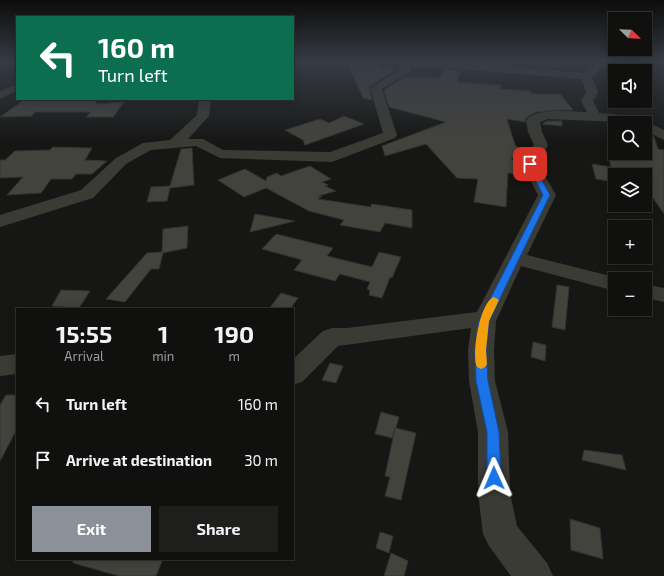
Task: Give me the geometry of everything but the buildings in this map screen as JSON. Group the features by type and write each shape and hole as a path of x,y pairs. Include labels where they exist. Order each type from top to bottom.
{"street":[{"path":"0,95 13,89"},
{"path":"0,221 87,194 121,161 148,146 198,142 220,154 332,157 390,135 376,89"},
{"path":"591,89 592,92 587,101 595,116"},
{"path":"174,144 203,116 205,100"},
{"path":"534,576 502,534 494,493 493,432 482,381 481,350 484,321 547,195 530,164 541,145 535,132 534,120 545,115 608,117"},
{"path":"652,129 664,136"},
{"path":"515,258 608,282"},
{"path":"652,293 664,296"},
{"path":"294,374 332,337 347,337 471,320 484,321"},
{"path":"0,366 16,364"}],"slow traffic":[{"path":"481,364 484,321 494,300"}],"route":[{"path":"494,478 493,432 482,381 481,350 484,321 547,195 530,164"}]}
